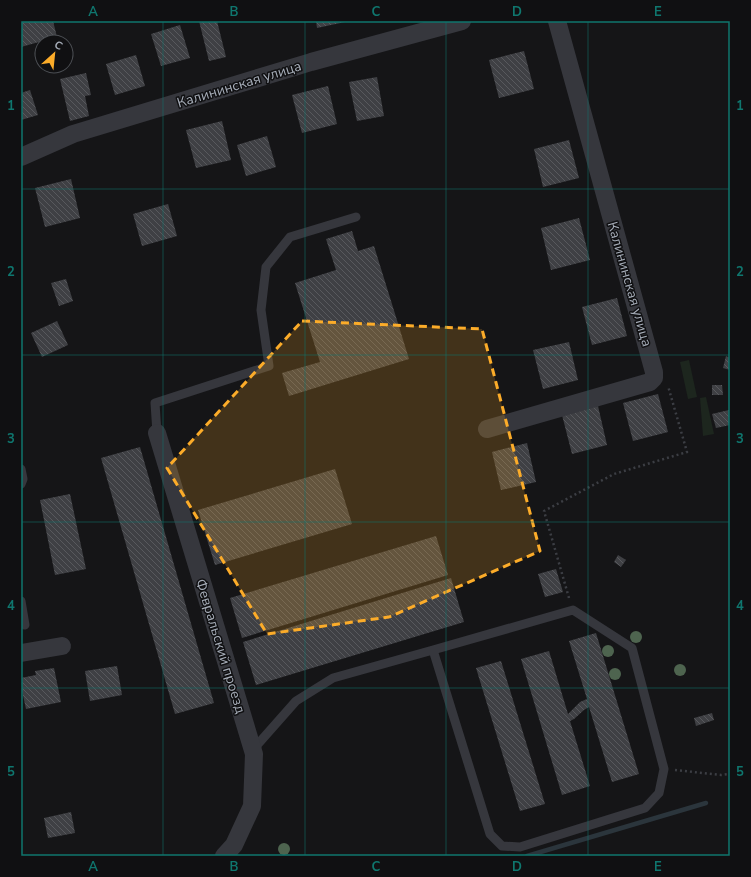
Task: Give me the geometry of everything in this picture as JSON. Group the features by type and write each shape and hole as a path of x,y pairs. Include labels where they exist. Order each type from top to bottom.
{"street":[{"name":"Калининская улица","path":"487,429 650,382 654,378 654,372 557,21"},
{"name":"Калининская улица","path":"21,157 73,134 311,62 452,22"},
{"name":"Февральский проезд","path":"157,433 254,754 252,806 234,845 224,856"},
{"path":"21,653 62,646"}],"lane":[{"path":"157,433 155,403 268,366 261,310 266,267 290,237 356,217"},
{"path":"21,469 23,479 21,484"},
{"path":"21,601 25,625"},
{"path":"254,754 258,744 296,701 333,678 573,610 632,648 664,769 659,793 645,808 520,847 502,846 490,834 433,650"}],"path":[{"path":"573,610 544,511 614,474 687,452 667,380"},
{"path":"664,769 721,775 730,774"}],"highlighted area":[{"path":"302,321 482,329 540,551 389,617 267,634 167,468"}],"shaded area":[{"path":"689,360 697,397 688,399 680,362"},
{"path":"706,397 714,434 703,436 700,398"}],"building":[{"path":"21,21 53,21 56,34 34,34 34,43 21,47"},
{"path":"199,21 217,21 226,57 209,61"},
{"path":"316,21 345,21 345,22 317,28"},
{"path":"180,25 190,58 161,66 151,34"},
{"path":"524,51 534,89 499,98 489,60"},
{"path":"136,55 145,86 115,95 106,64"},
{"path":"86,73 91,95 85,96 89,116 70,121 60,79"},
{"path":"377,77 384,116 357,121 349,82"},
{"path":"328,86 337,124 302,133 292,95"},
{"path":"30,90 38,115 21,120 21,93"},
{"path":"222,121 231,160 196,168 186,130"},
{"path":"267,136 276,167 246,176 237,145"},
{"path":"569,140 579,178 543,187 534,149"},
{"path":"71,179 80,218 45,227 35,188"},
{"path":"168,204 177,236 142,246 133,214"},
{"path":"579,218 590,260 551,270 541,228"},
{"path":"352,231 358,251 374,246 409,359 289,396 282,373 320,362 295,283 336,270 326,239"},
{"path":"66,279 73,301 59,306 51,283"},
{"path":"617,298 627,336 592,345 582,307"},
{"path":"57,321 68,345 42,357 31,333"},
{"path":"569,342 578,380 543,389 533,350"},
{"path":"726,356 730,358 730,370 723,368"},
{"path":"712,385 722,385 723,395 712,395"},
{"path":"658,394 668,432 633,441 623,403"},
{"path":"598,406 607,445 572,454 562,415"},
{"path":"729,410 730,425 716,428 712,414"},
{"path":"527,443 536,482 501,490 492,452"},
{"path":"140,447 214,703 175,714 101,458"},
{"path":"335,469 352,524 215,565 198,510"},
{"path":"70,494 86,569 55,575 40,500"},
{"path":"436,536 448,575 242,638 230,598"},
{"path":"618,555 626,560 621,567 614,562"},
{"path":"556,569 563,592 545,597 538,574"},
{"path":"451,578 464,622 256,685 243,642"},
{"path":"596,633 639,774 612,782 589,707 570,721 590,786 562,795 521,659 549,651 568,714 580,702 587,699 569,641"},
{"path":"501,661 545,804 520,811 476,668"},
{"path":"117,666 122,695 90,701 85,671"},
{"path":"54,668 61,702 26,709 21,686 21,678 36,675 35,671"},
{"path":"712,713 714,720 696,726 694,718"},
{"path":"71,812 75,833 48,838 44,818"}],"waterway":[{"path":"527,856 706,803"}]}
